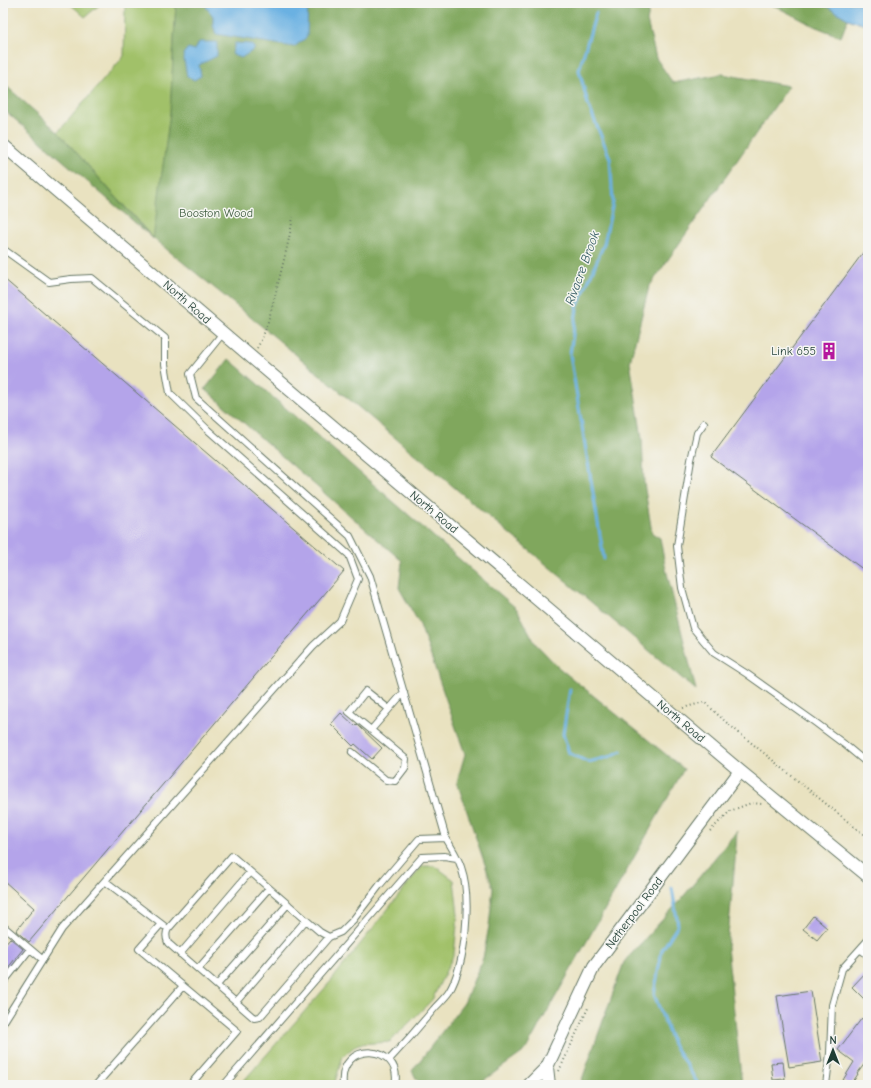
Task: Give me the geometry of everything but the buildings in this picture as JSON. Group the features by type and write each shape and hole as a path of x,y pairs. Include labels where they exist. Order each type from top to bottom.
{"street":[{"name":"North Road","path":"3,145 669,711 868,876"},
{"name":"Netherpool Road","path":"529,1085 547,1068 594,966 740,771"},
{"path":"547,1068 549,1085"}],"lane":[{"path":"3,249 49,282 92,278 165,338 165,364 170,393 208,430 349,555 358,579 340,620 313,646 62,929 3,1023"},
{"path":"223,333 190,374 196,398 350,536 370,576 446,838 461,867 467,892 467,918 462,951 457,972 449,992 389,1060"},
{"path":"704,423 697,433 691,460 677,546 682,588 693,628 714,653 747,674 821,727 868,764"},
{"path":"352,752 386,780 395,781 405,768 406,759 349,712 366,691 388,709"},
{"path":"371,730 404,692"},
{"path":"329,937 320,932 232,856 166,932 168,943 180,954 254,1018 260,1017 329,937 341,932 353,920 379,886 419,839 446,838"},
{"path":"224,1085 422,857 444,856 457,858"},
{"path":"180,954 250,872"},
{"path":"105,881 168,929"},
{"path":"198,969 268,888"},
{"path":"217,985 288,904"},
{"path":"236,1002 306,920"},
{"path":"161,924 139,949 237,1031 190,1085"},
{"path":"3,926 42,959"},
{"path":"826,1085 830,1053 832,1005 842,969 868,940"},
{"path":"3,983 30,949"},
{"path":"860,949 868,955"},
{"path":"96,1085 183,986"},
{"path":"343,1085 342,1077 344,1069 349,1061 356,1055 364,1052 373,1052 382,1055 389,1060 394,1067 396,1075 395,1085"}],"path":[{"path":"251,357 261,340 271,311 293,217"},
{"path":"669,711 704,702 733,728 868,838"},
{"path":"709,832 730,811 750,803 763,804"},
{"path":"559,1071 588,1008"}],"green space":[{"path":"69,3 102,3 85,17"},
{"path":"120,3 176,3 170,113 154,239 58,132 124,56 125,7"},
{"path":"176,3 651,3 647,21 656,58 673,83 722,74 789,86 649,287 630,362 642,438 644,483 652,533 660,538 665,565 696,690 270,333 153,238 170,113"},
{"path":"749,3 821,3 848,19 841,37 814,26 775,6"},
{"name":"Booston Wood","path":"3,83 58,132 150,235 3,109"},
{"path":"229,359 517,609 535,643 558,667 684,769 525,1051 484,1080 472,1085 424,1085 417,1080 412,1071 464,1003 483,958 489,926 493,888 457,782 465,754 420,625 399,588 402,561 205,389"},
{"path":"737,831 727,947 742,1085 580,1085 624,962 682,898"},
{"path":"422,866 435,866 454,880 458,915 454,954 432,1000 390,1042 358,1044 343,1056 335,1082 337,1085 240,1085 331,981"}],"water":[{"path":"208,3 308,3 307,37 294,47 216,34 213,25 213,16 206,7"},
{"path":"821,3 868,3 868,26 848,19"},
{"path":"199,42 217,42 217,56 199,65 201,76 194,80 187,76 183,54 188,48 195,50"},
{"path":"235,43 251,44 255,49 241,58 232,54"}],"waterway":[{"name":"Rivacre Brook","path":"596,13 579,70 588,104 610,158 613,202 604,244 577,308 570,354 604,559"},
{"path":"570,689 563,734 569,753 588,762 609,757 621,751"},
{"name":"Rivacre Brook","path":"672,888 678,925 662,950 654,994 673,1044 698,1085"}],"place":[{"name":"Link 655","path":"829,351"}]}
